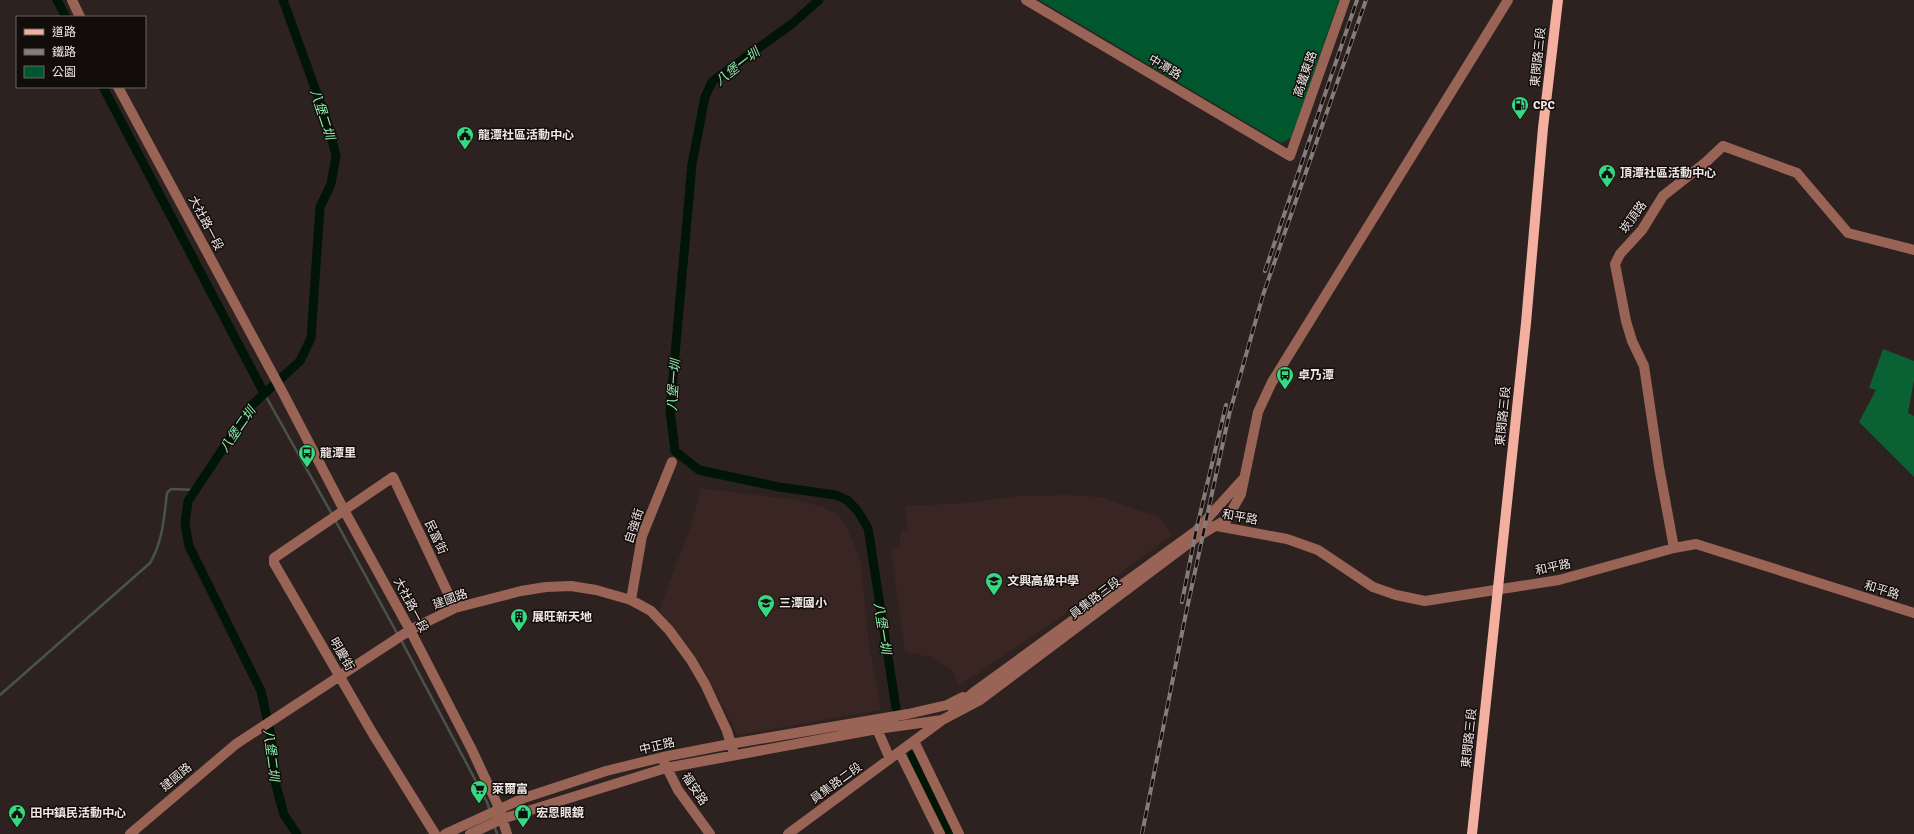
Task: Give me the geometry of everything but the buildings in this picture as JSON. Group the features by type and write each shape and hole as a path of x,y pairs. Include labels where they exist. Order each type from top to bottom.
{"main road":[{"name":"東閔路三段","path":"1472,834 1526,323 1543,128 1558,0"}],"street":[{"path":"72,0 80,16"},
{"name":"中潭路","path":"1026,0 1290,156"},
{"name":"高鐵東路","path":"1290,156 1345,0"},
{"name":"員集路三段","path":"942,720 980,700 1198,538 1227,519 1241,494 1258,412 1272,382 1508,0"},
{"name":"大社路一段","path":"119,88 283,393 344,510 410,630 472,750 499,808 507,834"},
{"name":"崁頂路","path":"1674,548 1658,467 1644,366 1632,341 1626,321 1615,264 1620,254 1642,230 1663,196 1706,162 1723,146 1797,173 1848,233 1914,250"},
{"name":"自強街","path":"631,600 642,536 672,462"},
{"name":"民富街","path":"344,510 393,477 455,608"},
{"name":"員集路三段","path":"974,692 1198,529 1208,516 1243,479"},
{"name":"明慶街","path":"344,510 274,558 274,563 373,734 434,834"},
{"name":"和平路","path":"1198,529 1217,526 1287,539 1318,550 1373,587 1396,595 1425,601 1559,580 1674,548 1696,544 1914,613"},
{"name":"建國路","path":"130,834 236,744 410,630 455,608 521,591 571,586 596,590 631,600 651,611 669,630 691,660 705,684 724,724 734,754"},
{"path":"959,834 914,741 942,720 974,692"},
{"path":"909,719 948,705 974,692"},
{"name":"中正路","path":"445,834 499,808 524,798 606,771 663,757 730,744 885,718 909,719"},
{"path":"909,719 942,720"},
{"name":"中正路","path":"470,834 502,819 666,768 734,754 877,729 909,719"},
{"path":"877,729 890,759"},
{"name":"員集路二段","path":"788,834 900,753 914,741"},
{"path":"900,753 940,834"},
{"name":"福安路","path":"663,757 666,768 678,790 710,834"}],"shaded area":[{"name":"三潭國小","path":"701,488 795,500 823,507 838,515 844,522 860,557 869,645 881,710 738,735 700,663 659,610 692,523"},
{"name":"文興高級中學","path":"1066,495 1100,497 1160,518 1172,535 1061,617 959,686 952,670 931,656 905,652 891,549 899,549 901,530 907,530 905,506 967,503 1018,496"}],"green space":[{"path":"1039,0 1339,0 1291,138 1281,143"},
{"path":"1883,349 1914,361 1914,380 1908,413 1914,416 1914,477 1859,422 1876,390 1869,388"}],"waterway":[{"path":"57,0 65,16"},
{"name":"八堡二圳","path":"283,0 328,124 336,156 331,184 320,207 311,338 300,361 252,405 188,501 185,524 189,546 261,691 271,736 275,781 284,815 297,834"},
{"name":"八堡一圳","path":"819,0 793,23 712,82 705,97 692,164 670,411 675,451 699,470 779,487 836,495 847,500 857,510 868,528 896,708"},
{"path":"104,88 264,393"},
{"path":"264,393 333,516"},
{"path":"0,695 150,563 160,538 167,493 171,489 196,490"},
{"path":"335,520 398,635"},
{"path":"401,640 487,802 490,811"},
{"name":"八堡一圳","path":"912,755 951,834"},
{"path":"494,825 497,834"}],"railway":[{"path":"1265,271 1357,0"},
{"path":"1142,834 1186,613 1229,415 1263,295 1366,0"},
{"path":"1182,602 1196,531 1226,405"}],"place":[{"name":"CPC","path":"1520,120"},
{"name":"龍潭社區活動中心","path":"465,150"},
{"name":"頂潭社區活動中心","path":"1607,188"},
{"name":"卓乃潭","path":"1285,390"},
{"name":"龍潭里","path":"307,468"},
{"name":"文興高級中學","path":"994,596"},
{"name":"三潭國小","path":"766,618"},
{"name":"展旺新天地","path":"519,632"},
{"name":"萊爾富","path":"479,804"},
{"name":"田中鎮民活動中心","path":"17,828"},
{"name":"宏恩眼鏡","path":"523,828"}]}
